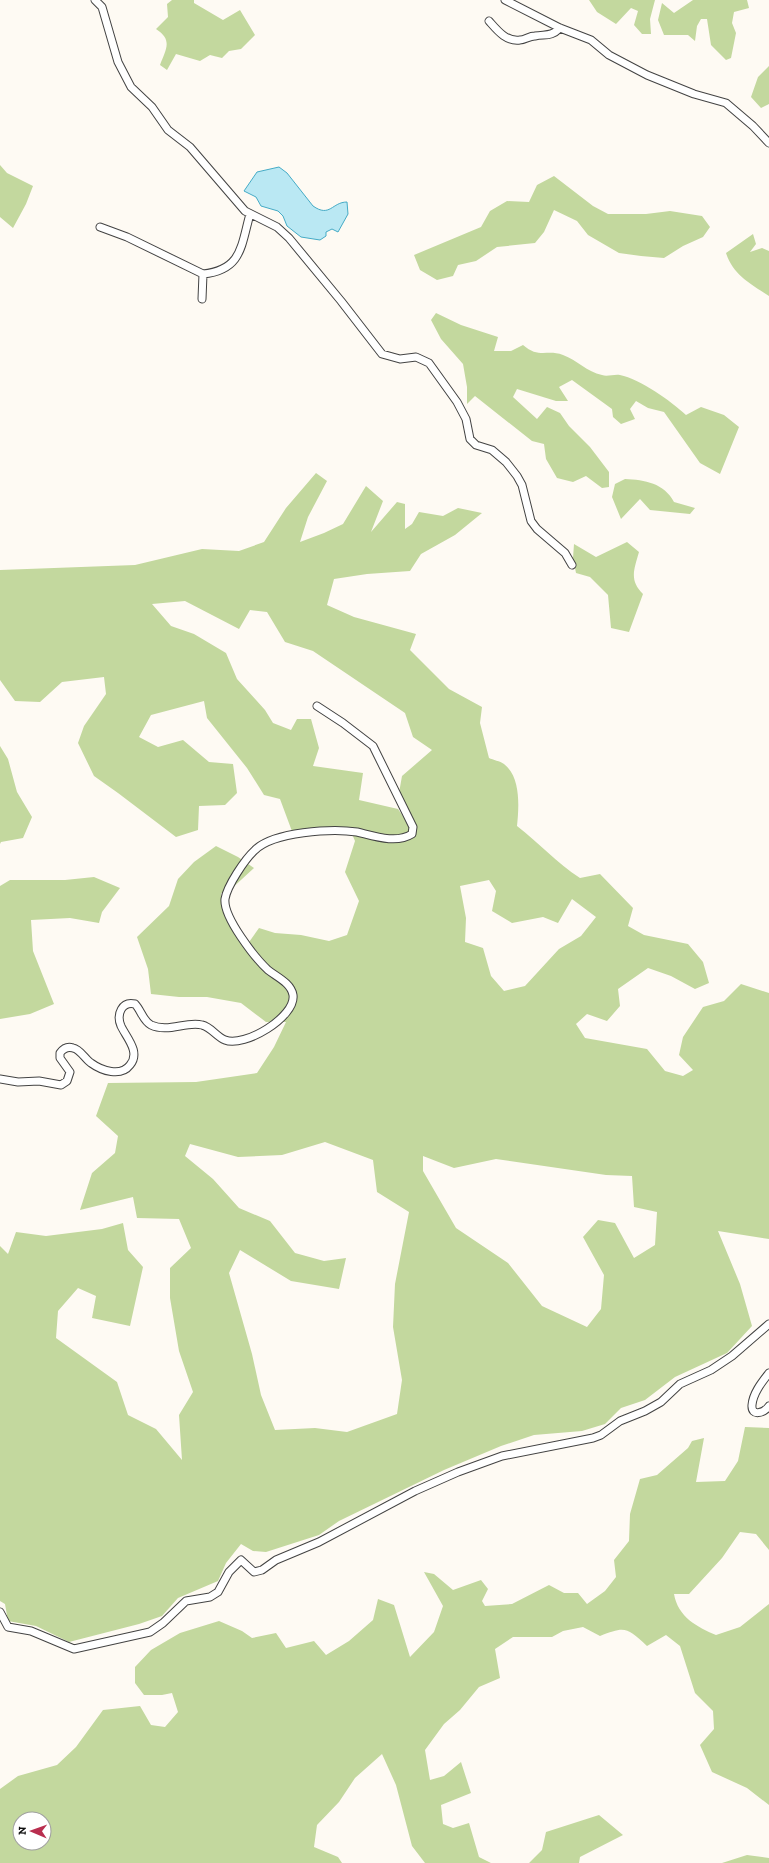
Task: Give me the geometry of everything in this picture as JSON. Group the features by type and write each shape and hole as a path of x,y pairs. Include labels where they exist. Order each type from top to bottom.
{"street":[{"path":"95,0 102,7 118,62 131,87 152,107 168,130 190,147 226,191 250,214 267,220 289,238 382,354 400,359 416,358 429,363 457,402 466,419 470,439 476,445 492,450 506,462 518,476 527,500 531,521 537,529 565,553 572,566"},
{"path":"505,0 560,28 591,40 609,55 647,75 694,94 726,103 753,126 769,143"},
{"path":"489,21 500,34 513,40 520,40 534,36 549,36 560,28"},
{"path":"100,227 127,238 203,274 214,273 229,266 238,255 250,214"},
{"path":"202,299 203,274"},
{"path":"0,1079 18,1082 39,1081 61,1085 67,1081 70,1072 60,1058 60,1053 63,1049 70,1047 75,1048 92,1063 106,1071 117,1072 126,1069 131,1064 133,1057 132,1046 121,1025 120,1010 124,1005 129,1003 135,1004 150,1024 158,1028 202,1025 225,1040 235,1041 243,1041 259,1033 281,1020 290,1010 293,994 290,987 266,968 236,928 229,914 225,898 233,881 254,851 263,844 286,836 325,830 394,839 407,837 412,834 413,827 373,746 343,723 317,706"},
{"path":"0,1612 8,1627 31,1631 74,1650 150,1632 163,1623 186,1601 210,1597 218,1592 230,1572 241,1560 254,1572 262,1570 276,1560 319,1542 415,1491 458,1472 502,1456 593,1438 601,1435 620,1421 661,1402 680,1384 711,1370 732,1356 769,1324"},
{"path":"769,1373 758,1389 752,1406 753,1411 757,1413 762,1413 769,1406"}],"green space":[{"path":"172,0 194,0 194,3 223,20 240,10 255,35 241,49 229,51 222,58 210,55 200,61 176,54 167,70 160,65 167,45 165,37 156,29 168,17 167,4"},
{"path":"589,0 655,0 650,19 651,34 642,34 634,25 638,11 631,8 616,24 597,12"},
{"path":"693,0 747,0 749,8 734,12 732,23 736,33 731,58 726,60 711,45 707,19 701,19 697,26 695,41 688,35 664,35 658,20 662,3 674,13"},
{"path":"769,66 769,104 761,108 751,97 758,77"},
{"path":"0,165 7,173 33,186 26,204 13,228 0,217"},
{"path":"554,176 593,206 608,214 646,214 670,211 702,216 710,227 703,237 683,246 664,258 641,256 619,253 588,235 577,221 554,210 544,232 535,243 497,247 476,261 458,265 453,276 437,280 420,270 414,255 481,227 490,211 507,201 529,202 537,185"},
{"path":"753,234 756,244 750,252 762,248 769,251 769,296 749,283 738,273 729,261 726,253"},
{"path":"436,313 461,325 498,337 494,351 511,351 523,345 538,353 557,353 568,357 587,369 604,376 620,375 637,381 664,397 686,415 701,407 724,415 739,427 720,474 700,463 664,412 648,408 636,401 630,409 635,419 621,424 613,417 612,409 572,380 559,387 568,401 556,401 517,389 513,397 537,419 547,407 560,413 569,426 590,447 609,472 609,487 602,488 586,476 573,482 557,478 546,459 544,444 532,441 475,396 467,404 467,387 463,364 441,339 431,320"},
{"path":"316,473 327,481 308,517 300,542 343,524 366,486 383,501 371,532 397,502 405,504 405,529 412,524 419,512 443,516 458,508 482,513 455,535 421,554 410,571 367,574 334,579 327,605 354,617 416,634 410,650 449,689 482,707 480,723 489,758 504,764 510,770 516,784 518,793 517,826 580,878 600,874 633,908 628,926 644,935 688,944 703,962 709,983 695,989 671,976 648,968 618,989 620,1006 607,1021 587,1014 576,1024 585,1038 647,1049 665,1071 683,1076 693,1070 679,1055 683,1037 703,1007 724,1001 741,984 769,993 769,1239 718,1231 740,1284 752,1326 727,1353 675,1377 645,1400 621,1408 605,1424 582,1431 534,1435 501,1446 444,1470 339,1521 319,1535 266,1552 253,1551 241,1544 226,1563 218,1581 178,1598 162,1616 139,1624 69,1642 36,1626 8,1621 5,1604 0,1601 0,1246 8,1254 16,1232 46,1236 102,1229 123,1223 128,1250 143,1267 130,1326 92,1318 96,1296 78,1288 58,1311 56,1338 117,1382 128,1415 156,1429 182,1460 179,1415 193,1392 179,1351 170,1298 170,1268 191,1248 179,1219 137,1218 133,1197 80,1210 92,1173 115,1153 118,1136 96,1116 108,1083 196,1082 257,1073 274,1047 286,1022 266,1022 241,1003 207,997 179,997 151,994 148,969 137,937 169,906 178,879 194,862 216,846 238,857 254,868 229,891 221,893 223,909 228,922 247,945 259,928 275,933 301,935 329,941 347,935 359,901 345,872 355,841 350,829 293,834 280,799 264,795 247,768 207,718 204,701 151,715 139,737 158,747 183,740 209,762 233,764 237,793 225,805 199,806 198,830 176,837 94,776 78,743 84,726 106,694 104,677 62,682 40,702 15,701 0,680 0,570 135,565 202,549 239,551 264,542 286,508","holes":["185,601 239,629 250,610 267,612 285,642 313,651 405,713 413,737 432,750 402,776 399,793 409,825 398,809 359,800 363,773 313,766 319,748 311,719 297,719 291,730 273,723 265,710 237,679 226,653 194,634 171,626 152,604","489,880 496,891 492,911 512,923 543,917 558,923 572,899 596,917 581,936 559,949 525,986 504,991 491,976 483,948 465,942 466,918 460,886","325,1142 373,1160 377,1192 409,1212 395,1284 393,1327 402,1380 397,1414 347,1432 315,1428 275,1430 261,1395 252,1354 229,1273 240,1250 291,1281 339,1289 346,1258 324,1261 295,1253 270,1221 239,1208 213,1179 185,1156 190,1144 238,1157 282,1155","423,1156 454,1168 496,1159 606,1175 632,1176 634,1207 657,1212 655,1245 634,1258 615,1223 598,1220 583,1237 604,1275 601,1309 587,1327 542,1306 508,1263 456,1228 423,1171"]},
{"path":"625,479 640,480 653,484 665,491 674,502 695,508 690,514 650,510 640,499 621,519 612,497 615,484"},
{"path":"627,542 639,552 634,570 634,579 643,594 629,632 611,628 608,595 590,577 576,573 573,558 574,544 596,557"},
{"path":"0,746 8,759 17,792 32,817 23,838 1,842 0,844"},
{"path":"94,877 120,888 102,912 99,923 70,918 31,920 33,951 54,1004 30,1014 0,1019 0,886 10,880 65,880"},
{"path":"745,1427 769,1428 769,1550 756,1534 740,1532 722,1558 689,1594 674,1594 680,1609 689,1620 695,1625 716,1635 740,1627 769,1604 769,1805 747,1788 712,1772 700,1745 714,1729 713,1711 695,1693 680,1646 666,1635 647,1646 635,1635 625,1630 615,1631 600,1636 583,1627 563,1631 552,1637 513,1637 495,1649 500,1678 479,1687 460,1710 444,1724 425,1750 430,1780 444,1776 461,1762 471,1793 441,1805 443,1824 453,1828 469,1823 479,1857 491,1863 425,1863 412,1846 396,1785 382,1754 355,1778 339,1802 317,1825 314,1847 338,1857 342,1863 0,1863 0,1789 18,1776 57,1765 76,1747 103,1710 140,1706 151,1725 165,1727 178,1712 172,1693 162,1695 144,1695 135,1683 135,1667 151,1650 180,1633 219,1621 242,1631 252,1638 276,1633 286,1648 314,1641 326,1655 349,1641 373,1620 378,1599 394,1605 410,1657 434,1632 443,1606 424,1572 434,1574 453,1590 481,1580 488,1589 482,1601 485,1606 512,1604 549,1585 564,1593 578,1593 587,1604 605,1591 616,1577 614,1560 629,1541 630,1514 640,1479 657,1475 688,1448 692,1441 704,1438 696,1482 725,1481 738,1461"},
{"path":"599,1815 623,1835 580,1857 579,1863 529,1863 542,1850 546,1832"},
{"path":"747,1855 769,1858 769,1863 722,1863"}],"water":[{"path":"279,167 287,173 313,206 319,209 327,210 338,204 347,202 348,214 338,232 332,229 326,232 326,236 320,240 301,237 287,226 283,216 278,211 261,206 256,197 244,191 257,172"}]}
